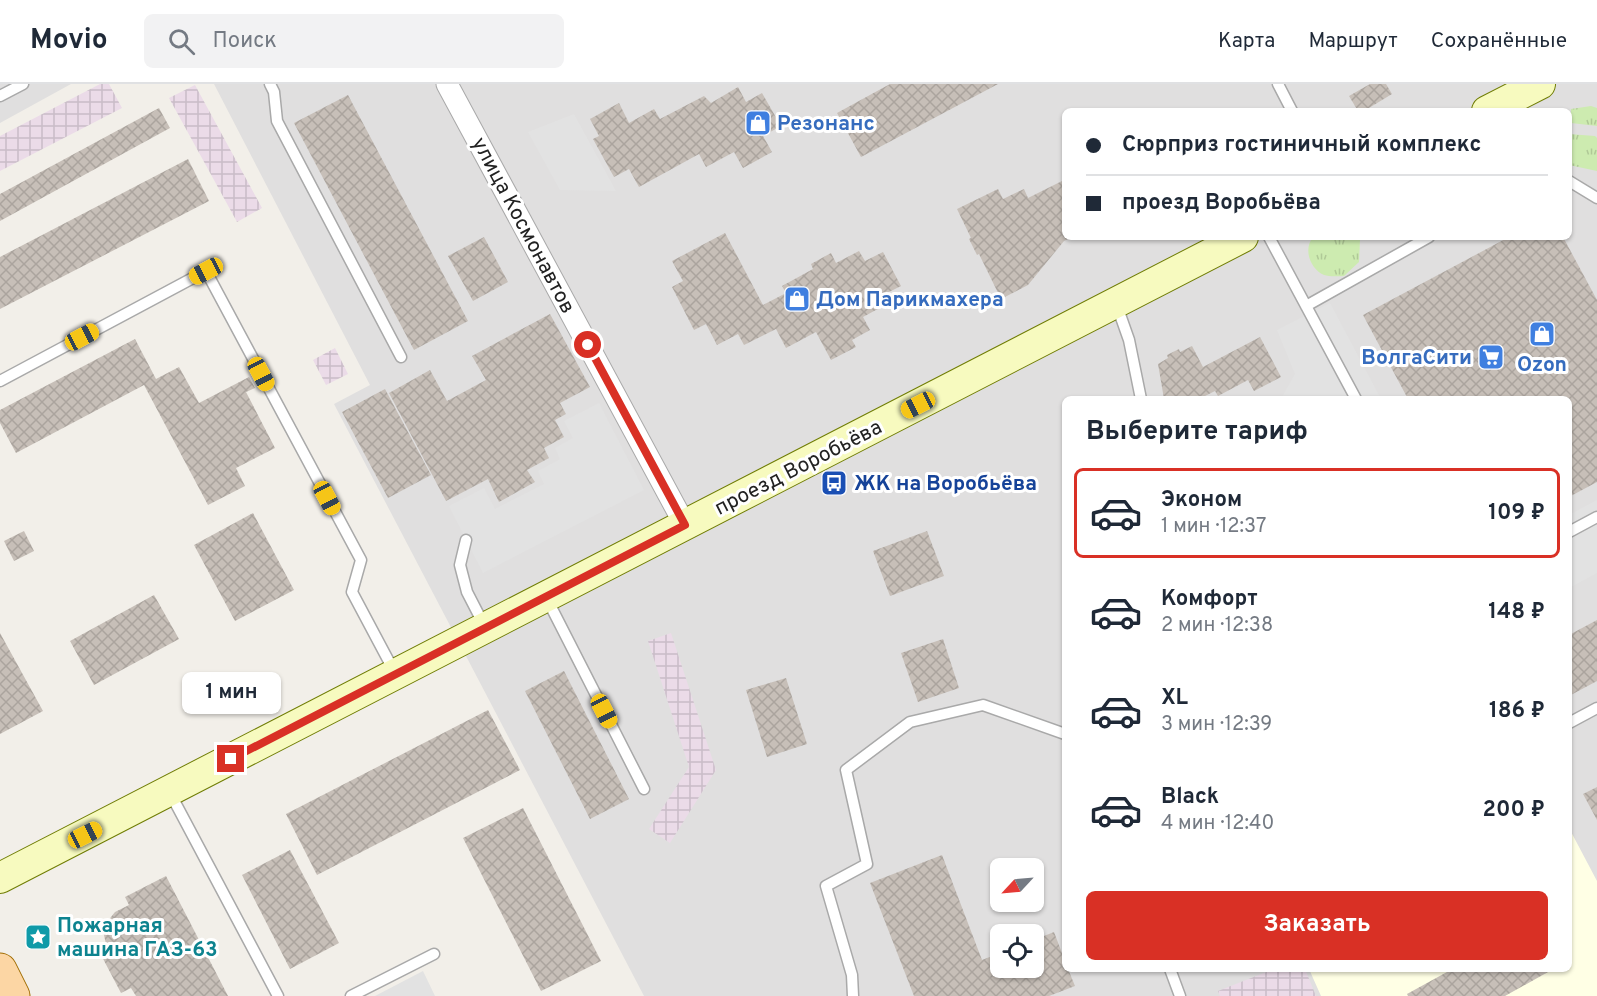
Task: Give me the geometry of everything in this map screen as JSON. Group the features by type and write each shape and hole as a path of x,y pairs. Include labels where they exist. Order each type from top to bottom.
{"main road":[{"path":"1493,108 1540,84"},
{"name":"проезд Воробьёва","path":"0,878 1237,240"},
{"path":"0,970 13,996"}],"street":[{"name":"улица Космонавтов","path":"447,84 685,525"}],"lane":[{"path":"0,96 23,84"},
{"path":"270,84 274,92 277,122 401,357"},
{"path":"1278,84 1290,108"},
{"path":"1572,183 1597,198"},
{"path":"1271,240 1354,396"},
{"path":"1306,306 1424,240"},
{"path":"0,381 206,271 360,560 352,592 395,674"},
{"path":"1116,303 1129,340 1140,396"},
{"path":"1572,530 1597,517"},
{"path":"466,540 460,565 467,592 486,627"},
{"path":"546,597 644,789"},
{"path":"853,996 852,975 826,886 867,864 846,770 910,722 983,705 1062,733"},
{"path":"1572,721 1597,708"},
{"path":"169,791 278,996"},
{"path":"351,996 434,954"},
{"path":"1171,972 1180,996"}],"shaded area":[{"path":"0,84 71,84 0,123"},
{"path":"100,84 109,84 122,108 0,171 0,136"},
{"path":"214,84 1597,84 1597,996 644,996 334,404 370,385"},
{"path":"195,85 262,208 237,222 169,98"},
{"path":"574,114 616,191 560,190 528,132"},
{"path":"1330,303 1379,396 1283,396 1295,374 1277,330"},
{"path":"335,348 348,374 326,385 313,360"},
{"path":"599,403 644,490 483,573 449,506 484,488 495,509 544,484 538,471 560,459 555,448 573,438 564,421"},
{"path":"1597,500 1597,573 1572,586 1572,513"},
{"path":"671,633 716,770 670,843 649,829 689,767 648,641"},
{"path":"1572,834 1597,881 1597,996 1321,996 1310,972 1572,972"},
{"path":"423,971 435,996 375,996"},
{"path":"1266,972 1306,972 1316,996 1220,996 1218,991"}],"green space":[{"path":"1591,106 1597,108 1597,126 1572,123 1572,109"},
{"path":"1572,134 1597,138 1597,171 1572,166"},
{"path":"1311,240 1360,240 1359,262 1344,276 1324,275 1315,268 1309,258"}],"building":[{"path":"890,84 998,84 861,157 837,113"},
{"path":"1370,84 1386,84 1392,94 1369,108 1356,108 1349,96"},
{"path":"738,87 746,102 762,93 781,126 763,136 772,152 743,168 734,152 706,167 699,154 639,187 629,169 614,177 593,139 599,136 590,119 619,103 629,123 654,109 660,119 704,96 711,103"},
{"path":"348,95 468,321 414,350 294,123"},
{"path":"159,108 170,128 0,221 0,194"},
{"path":"188,159 209,201 0,309 0,257"},
{"path":"1062,181 1062,240 1066,240 1028,285 1001,299 969,239 971,238 957,209 998,189 1003,199 1024,189 1028,198"},
{"path":"725,233 763,305 786,293 782,286 813,269 811,264 831,253 836,263 859,251 865,261 883,252 901,286 883,295 887,304 863,317 870,330 852,340 856,347 831,360 816,332 786,348 776,329 744,345 738,334 717,345 706,324 694,330 672,287 683,281 672,261"},
{"path":"484,237 508,282 473,301 448,256"},
{"name":"ВолгаСити","path":"1503,240 1565,240 1597,300 1597,482 1572,495 1572,396 1406,396 1363,315"},
{"path":"550,314 590,387 560,403 566,414 555,420 564,437 544,448 549,458 527,470 535,482 499,502 488,479 446,501 389,393 430,370 447,401 486,380 472,356"},
{"path":"1260,337 1281,377 1254,391 1248,380 1218,396 1215,391 1205,396 1163,396 1158,364 1168,358 1167,355 1192,346 1203,367"},
{"path":"135,339 156,379 179,367 199,403 249,377 255,388 246,392 275,448 236,468 245,486 208,505 144,385 16,453 0,423 0,410"},
{"path":"385,389 431,475 388,498 342,412"},
{"path":"253,513 294,590 235,621 194,545"},
{"path":"24,531 34,551 14,561 4,541"},
{"path":"927,531 944,576 890,596 873,551"},
{"path":"154,595 179,639 94,685 70,641"},
{"path":"1597,620 1597,681 1572,694 1572,633"},
{"path":"0,633 43,711 0,734"},
{"path":"943,639 959,688 918,702 901,653"},
{"path":"564,671 629,799 590,819 525,691"},
{"path":"786,678 807,744 767,757 746,690"},
{"path":"488,710 520,770 317,875 286,814"},
{"path":"1597,787 1597,820 1583,794"},
{"path":"523,808 601,961 541,991 463,838"},
{"path":"290,850 339,943 290,969 242,875"},
{"path":"942,855 982,960 990,957 990,978 1044,978 1044,936 1054,932 1062,953 1062,972 1069,972 1075,986 1049,996 914,996 870,883"},
{"path":"166,876 228,996 136,996 131,988 121,993 100,953 107,949 104,935 107,922 115,912 129,905 125,897"},
{"path":"1447,972 1548,972 1505,996 1408,996 1407,994"}],"place":[{"name":"Резонанс","path":"758,123"},
{"name":"Дом Парикмахера","path":"797,299"},
{"name":"Ozon","path":"1542,334"},
{"name":"ВолгаСити","path":"1491,357"},
{"name":"ЖК на Воробьёва","path":"834,483"},
{"name":"Пожарная машина ГАЗ-63","path":"38,937"}],"route":[{"path":"231,759 685,525 588,345"}]}
